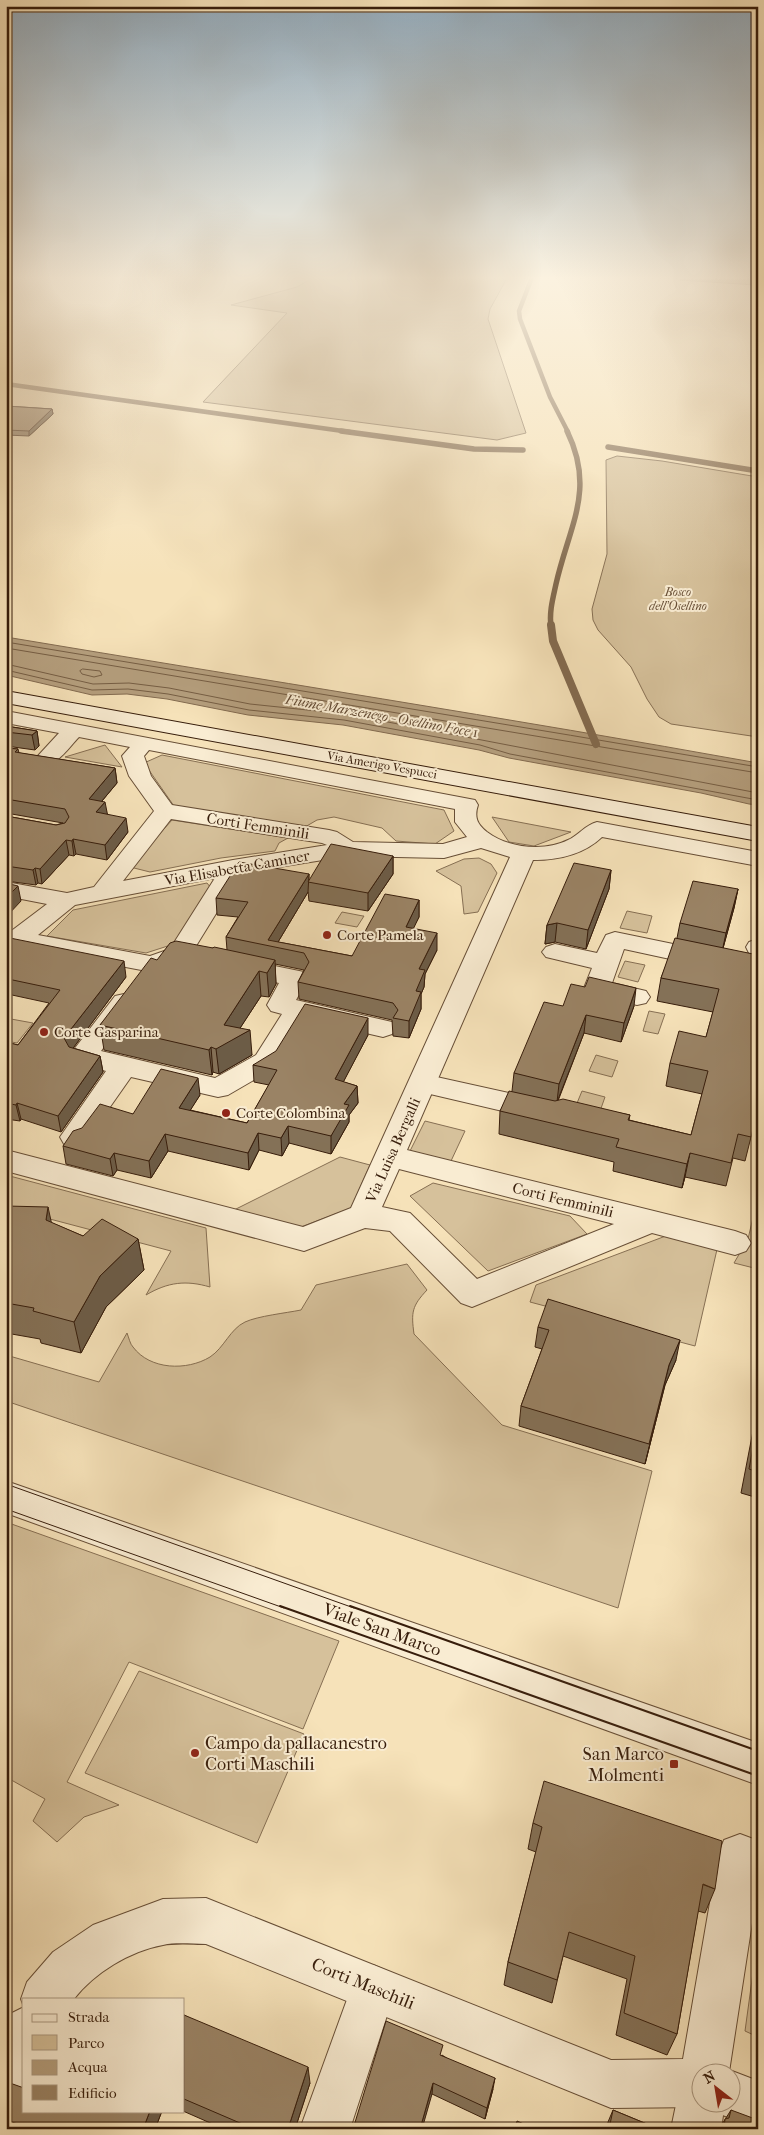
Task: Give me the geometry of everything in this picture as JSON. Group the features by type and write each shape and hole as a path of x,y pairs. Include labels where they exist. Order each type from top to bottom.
{"street":[{"name":"Via Amerigo Vespucci","path":"6,697 758,834"},
{"path":"6,717 467,805 464,817 470,829 483,840 502,848 524,853 548,853 569,848 586,840 597,829 758,859"},
{"path":"46,759 74,730"},
{"path":"102,892 165,812 131,774 133,756 143,744"},
{"name":"Corti Femminili","path":"165,812 329,837 348,849"},
{"path":"672,843 675,819"},
{"name":"Via Elisabetta Caminer","path":"12,941 67,900 102,892 234,867 348,849 444,851 483,840"},
{"name":"Via Luisa Bergalli","path":"6,1160 304,1240 363,1216 524,853"},
{"path":"199,958 234,867"},
{"path":"6,888 67,900"},
{"path":"12,941 152,964 199,958 296,978 289,1007 266,1062 218,1088 83,1056 152,964"},
{"path":"555,952 613,946 749,959"},
{"path":"613,946 597,988 637,996"},
{"path":"289,1007 383,1028"},
{"path":"74,1137 124,1066"},
{"path":"423,1083 553,1113"},
{"name":"Corti Femminili","path":"390,1156 735,1243"},
{"path":"363,1216 399,1221 472,1294 649,1222"},
{"name":"Viale San Marco","path":"6,1497 758,1764"},
{"path":"707,2062 740,1856"},
{"name":"Corti Maschili","path":"45,1998 69,1968 109,1941 164,1922 206,1921 611,2084 692,2083"},
{"path":"325,2129 373,1988"},
{"path":"6,2071 22,2036"},
{"path":"742,2099 758,2106"},
{"path":"696,2129 699,2112"}],"green space":[{"path":"224,380 508,380 526,433 497,440 203,402"},
{"name":"Bosco dell'Osellino","path":"617,456 662,461 758,477 758,737 671,724 659,717 647,699 631,667 598,630 593,620 592,609 607,554 606,460"},
{"path":"105,745 122,767 65,757"},
{"path":"162,755 444,810 454,831 435,844 396,841 382,828 334,817 317,820 305,827 174,806 144,763"},
{"path":"492,817 571,832 534,846 509,842"},
{"path":"172,820 288,838 279,843 275,851 221,858 150,872 130,867"},
{"path":"479,858 491,864 497,873 478,912 464,914 461,886 436,871 464,859"},
{"path":"207,883 211,888 174,944 146,953 47,936 73,910"},
{"path":"627,911 652,916 647,933 620,928"},
{"path":"342,912 364,916 357,927 335,923"},
{"path":"625,961 645,965 638,982 618,977"},
{"path":"649,1011 665,1014 658,1034 643,1031"},
{"path":"11,1019 33,1023 17,1043 6,1041 6,1024"},
{"path":"596,1055 618,1061 612,1077 589,1071"},
{"path":"582,1091 605,1097 599,1114 575,1108"},
{"path":"425,1121 465,1131 451,1161 410,1151"},
{"path":"340,1157 370,1165 351,1208 301,1227 234,1210"},
{"path":"6,1175 206,1228 210,1287 193,1283 177,1284 162,1287 146,1295 171,1251 12,1209 6,1216"},
{"path":"433,1183 570,1216 587,1234 488,1271 410,1196"},
{"path":"758,1196 758,1269 734,1263 748,1239"},
{"path":"671,1234 718,1245 695,1346 530,1302 536,1285"},
{"path":"407,1264 427,1290 418,1301 414,1310 414,1334 502,1425 652,1471 618,1608 6,1401 6,1355 99,1382 127,1333 132,1346 140,1355 149,1360 169,1366 191,1365 210,1357 235,1329 245,1322 264,1316 301,1310 316,1285"},
{"path":"6,1522 339,1641 303,1729 129,1662 67,1782 119,1805 84,1817 57,1842 33,1821 45,1799 6,1777"},
{"name":"Campo da pallacanestro Corti Maschili","path":"139,1671 304,1734 257,1843 85,1773"},
{"path":"758,1936 758,2037 745,2031"}],"water":[{"name":"Fiume Marzenego - Osellino Foce 1","path":"6,637 476,714 758,763 758,805 343,725 248,715 167,699 127,694 92,695 6,675"}],"building":[{"path":"6,406 52,409 29,431 6,430"},
{"path":"6,726 37,731 32,735 6,732"},
{"path":"6,748 18,749 15,752 115,768 89,799 105,802 96,812 126,818 105,845 73,839 72,841 66,840 40,869 35,868 33,870 6,866 6,816 56,825 65,823 69,817 65,809 6,799"},
{"path":"331,844 393,856 368,893 308,882"},
{"path":"239,862 309,874 268,940 352,956 385,894 419,900 406,927 437,933 419,969 425,970 416,991 421,992 409,1021 393,1018 398,1010 393,1003 298,982 309,962 304,953 226,937 248,902 216,898"},
{"path":"574,863 611,870 588,930 557,923 547,925"},
{"path":"693,881 738,889 726,933 680,923"},
{"path":"6,883 18,886 6,898"},
{"path":"10,938 124,961 64,1038 69,1047 100,1056 58,1116 17,1103 16,1105 6,1103 6,1042 18,1045 60,990 8,979 6,982 6,942"},
{"path":"675,938 758,955 758,1109 751,1137 738,1134 731,1163 690,1153 687,1164 616,1147 619,1139 500,1111 509,1091 555,1101 563,1099 630,1115 628,1120 691,1135 708,1071 670,1063 679,1031 706,1037 719,989 661,978"},
{"path":"176,941 275,960 267,973 259,971 224,1025 250,1030 216,1049 211,1047 209,1050 100,1025 151,958 157,960 170,943"},
{"path":"589,977 636,988 624,1023 586,1015 559,1084 514,1073 544,1002 563,1006 571,984 585,987"},
{"path":"305,1004 368,1018 335,1079 357,1086 344,1104 349,1105 331,1136 288,1126 281,1138 258,1133 248,1153 165,1134 149,1161 114,1153 110,1159 63,1146 73,1131 82,1128 100,1104 133,1114 161,1069 198,1078 179,1108 247,1123 277,1070 253,1065 276,1051"},
{"path":"6,1206 48,1207 46,1220 83,1236 102,1219 138,1239 100,1276 74,1322 33,1311 34,1308 6,1303"},
{"path":"548,1299 680,1340 669,1365 649,1444 521,1406 549,1330 538,1327"},
{"path":"758,1420 758,1472 749,1469"},
{"path":"544,1781 722,1841 715,1889 703,1884 677,2034 624,2013 635,1956 569,1932 557,1980 508,1962 542,1827 533,1823"},
{"path":"185,2015 308,2067 288,2129 254,2129 185,2099"},
{"path":"386,2021 443,2045 440,2055 495,2078 487,2108 433,2083 420,2129 353,2129"},
{"path":"7,2082 22,2087 22,2112 150,2112 143,2129 32,2129 6,2120"},
{"path":"613,2110 659,2129 609,2129"},
{"path":"730,2112 736,2112 758,2120 758,2129 724,2129 725,2119 729,2118"},
{"path":"517,2121 535,2129 515,2129"}],"waterway":[{"path":"543,380 568,432"},
{"path":"6,384 350,432"},
{"path":"341,431 474,449 523,450"},
{"path":"551,625 554,594 561,563 573,526 580,490 575,452 567,431"},
{"path":"608,447 758,471"},
{"path":"551,625 553,641 596,744"}],"tram line":[{"path":"6,1484 354,1608"},
{"path":"6,1509 284,1608"},
{"path":"280,1606 758,1776"},
{"path":"350,1606 758,1751"}],"place":[{"name":"Corte Pamela","path":"327,935"},
{"name":"Corte Gasparina","path":"44,1032"},
{"name":"Corte Colombina","path":"226,1113"},
{"name":"Campo da pallacanestro Corti Maschili","path":"195,1753"},
{"name":"San Marco Molmenti","path":"674,1764"}]}
